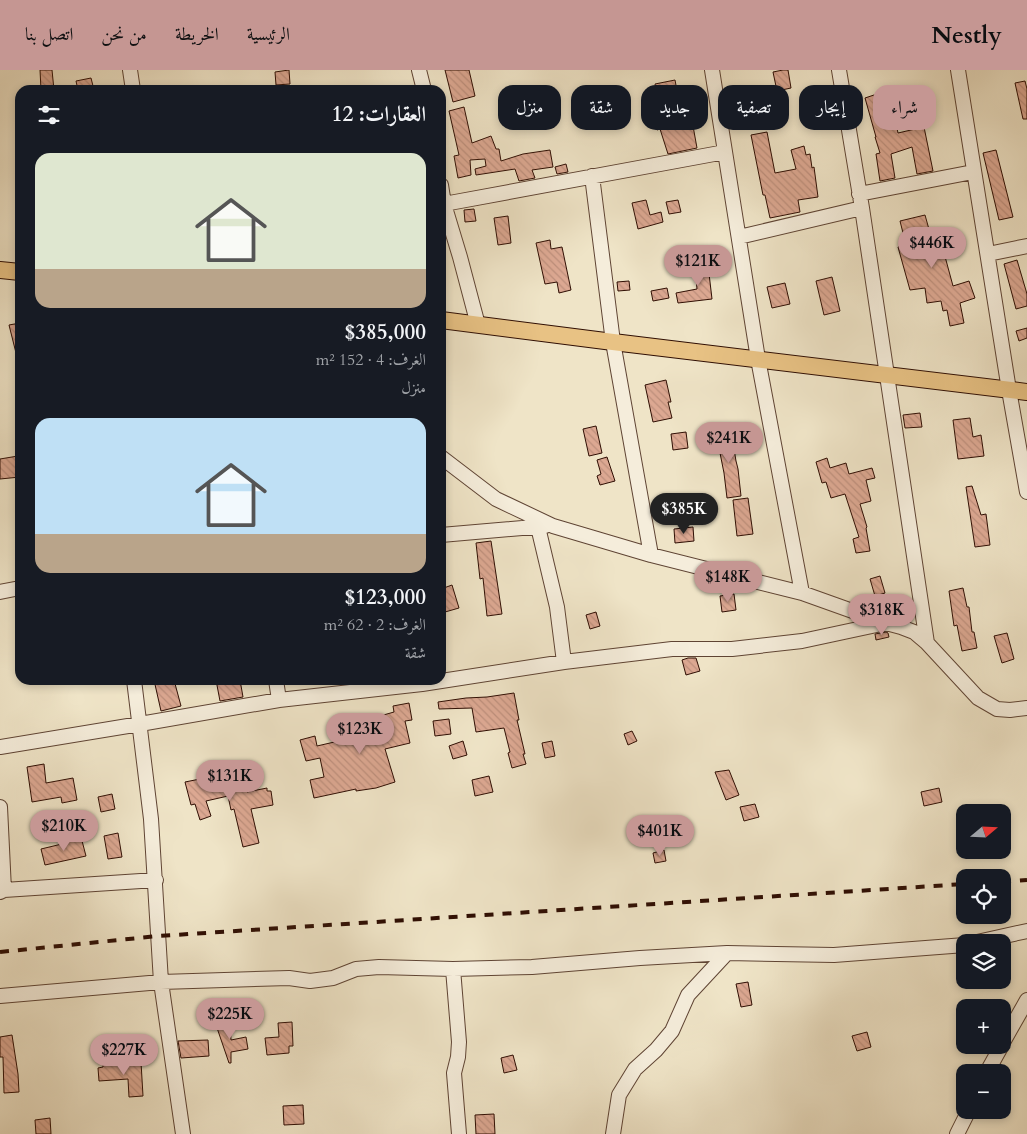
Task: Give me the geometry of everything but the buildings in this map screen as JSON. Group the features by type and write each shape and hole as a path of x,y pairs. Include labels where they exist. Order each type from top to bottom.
{"main road":[{"path":"0,270 15,272"},
{"path":"446,321 1027,392"}],"street":[{"path":"130,70 132,85"},
{"path":"419,70 423,85"},
{"path":"712,70 758,359 802,593"},
{"path":"839,70 861,201 927,643"},
{"path":"958,70 973,172 1027,492"},
{"path":"446,204 725,152"},
{"path":"739,237 861,201 973,172"},
{"path":"592,176 613,342 650,555"},
{"path":"446,211 478,324"},
{"path":"988,254 1027,246"},
{"path":"446,461 496,499 553,526 650,555 802,593 914,632 927,643 978,698 997,709 1027,708"},
{"path":"446,534 553,526"},
{"path":"538,527 557,607 564,662"},
{"path":"0,592 15,589"},
{"path":"446,679 672,649 732,649 802,641 886,623"},
{"path":"135,685 151,819 161,982 183,1134"},
{"path":"277,685 280,700"},
{"path":"0,746 280,700 398,685"},
{"path":"0,807 2,891 156,880"},
{"path":"1011,935 1027,931"},
{"path":"0,996 161,982 289,978 310,981 333,978 356,969 379,967 453,969 532,967 727,953 834,955 956,946"},
{"path":"613,1134 619,1095 635,1069 656,1050 672,1031 688,995 727,953"},
{"path":"453,969 458,1042 458,1057 454,1073 459,1134"},
{"path":"1011,1029 1027,1000"},
{"path":"957,1134 964,1119"}],"railway":[{"path":"1011,881 1027,880"},
{"path":"0,952 158,936 956,885"}]}
